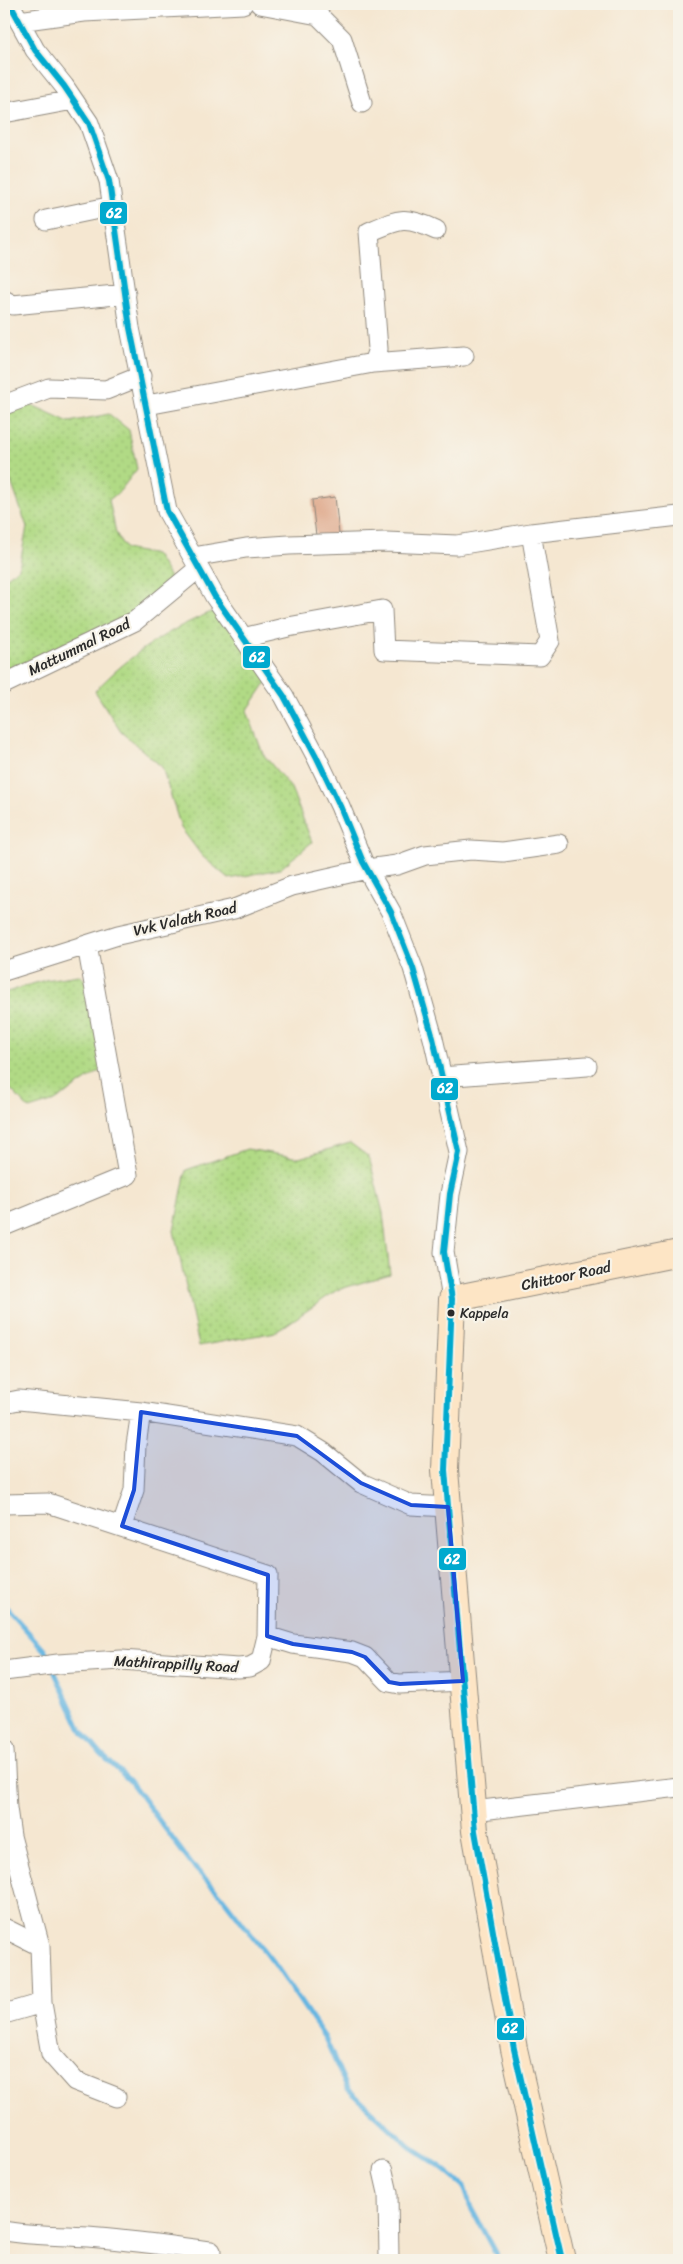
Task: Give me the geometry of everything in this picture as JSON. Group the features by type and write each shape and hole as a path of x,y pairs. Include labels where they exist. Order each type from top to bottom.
{"main road":[{"name":"Chittoor Road","path":"452,1299 679,1253"},
{"path":"452,1299 445,1470 475,1831 514,2049 562,2260"}],"street":[{"path":"10,4 35,50 89,123 110,181 130,328 167,511 215,597 284,696 316,756 367,869 391,912 413,968 459,1152 450,1194 444,1252 452,1299"},
{"path":"19,21 84,12 243,4"},
{"path":"260,4 318,15 342,39 362,102"},
{"path":"4,113 73,100"},
{"path":"46,220 114,206"},
{"path":"373,363 378,349 369,232 398,220 418,221 436,230"},
{"path":"4,300 13,305 126,294"},
{"path":"146,405 373,363 464,356"},
{"path":"4,405 48,388 106,390 141,376"},
{"path":"196,563 246,548 386,542 457,544 531,533 679,516"},
{"path":"243,638 288,627 382,610 384,650 540,656 550,641 531,533"},
{"name":"Mattummal Road","path":"4,684 135,621 196,563"},
{"name":"Vvk Valath Road","path":"4,972 118,935 234,909 292,886 367,869 397,865 425,855 471,850 503,852 559,844"},
{"path":"4,1226 128,1175 87,945"},
{"path":"441,1077 587,1066"},
{"path":"4,1403 20,1400 141,1412 297,1436 323,1452 361,1482 411,1505 448,1507"},
{"path":"4,1504 48,1503 122,1526 134,1490 136,1445 141,1412"},
{"name":"Mathirappilly Road","path":"4,1671 58,1664 121,1660 238,1668 250,1667 261,1661 267,1636 268,1575 122,1526"},
{"path":"267,1636 294,1644 352,1652 366,1657 389,1682 400,1684 464,1681"},
{"path":"4,1750 7,1808 11,1836 40,1946 42,2003 51,2054 75,2081 116,2097"},
{"path":"473,1811 679,1787"},
{"path":"4,1928 40,1946"},
{"path":"4,2014 42,2003"},
{"path":"383,2170 388,2193 389,2260"},
{"path":"4,2231 26,2235 88,2237 211,2251 209,2260"}],"highlighted area":[{"path":"141,1412 297,1436 361,1483 411,1505 448,1507 463,1681 400,1684 389,1682 365,1657 352,1652 293,1644 267,1636 268,1575 122,1526 134,1490"}],"green space":[{"path":"19,399 69,422 109,414 129,430 137,469 120,491 109,500 116,533 125,549 156,555 176,587 152,606 4,684 4,579 19,568 27,527 4,462 4,421"},
{"path":"222,608 270,677 247,711 263,754 291,788 312,842 280,869 229,879 202,856 181,828 162,767 121,732 95,691 123,665 154,642 187,623"},
{"path":"79,975 94,988 103,1069 55,1101 29,1109 4,1082 4,993 45,980"},
{"path":"350,1143 369,1157 383,1213 390,1274 337,1290 276,1332 199,1346 174,1231 186,1170 247,1149 299,1158"}],"building":[{"path":"335,497 339,534 316,536 312,500"}],"waterway":[{"path":"4,1605 45,1651 81,1730 101,1754 130,1781 192,1865 220,1894 276,1966 325,2038 347,2088 410,2147 440,2166 464,2186 471,2208 499,2260"}],"transit line":[{"name":"62","path":"10,4 35,50 64,86 89,123 109,181 130,328 167,511 215,597 284,696 316,756 340,806 363,862 391,912 413,968 433,1038 459,1152 450,1194 444,1252 452,1299 445,1470 475,1831 514,2049 562,2260"}],"place":[{"name":"Kappela","path":"451,1313"}]}
